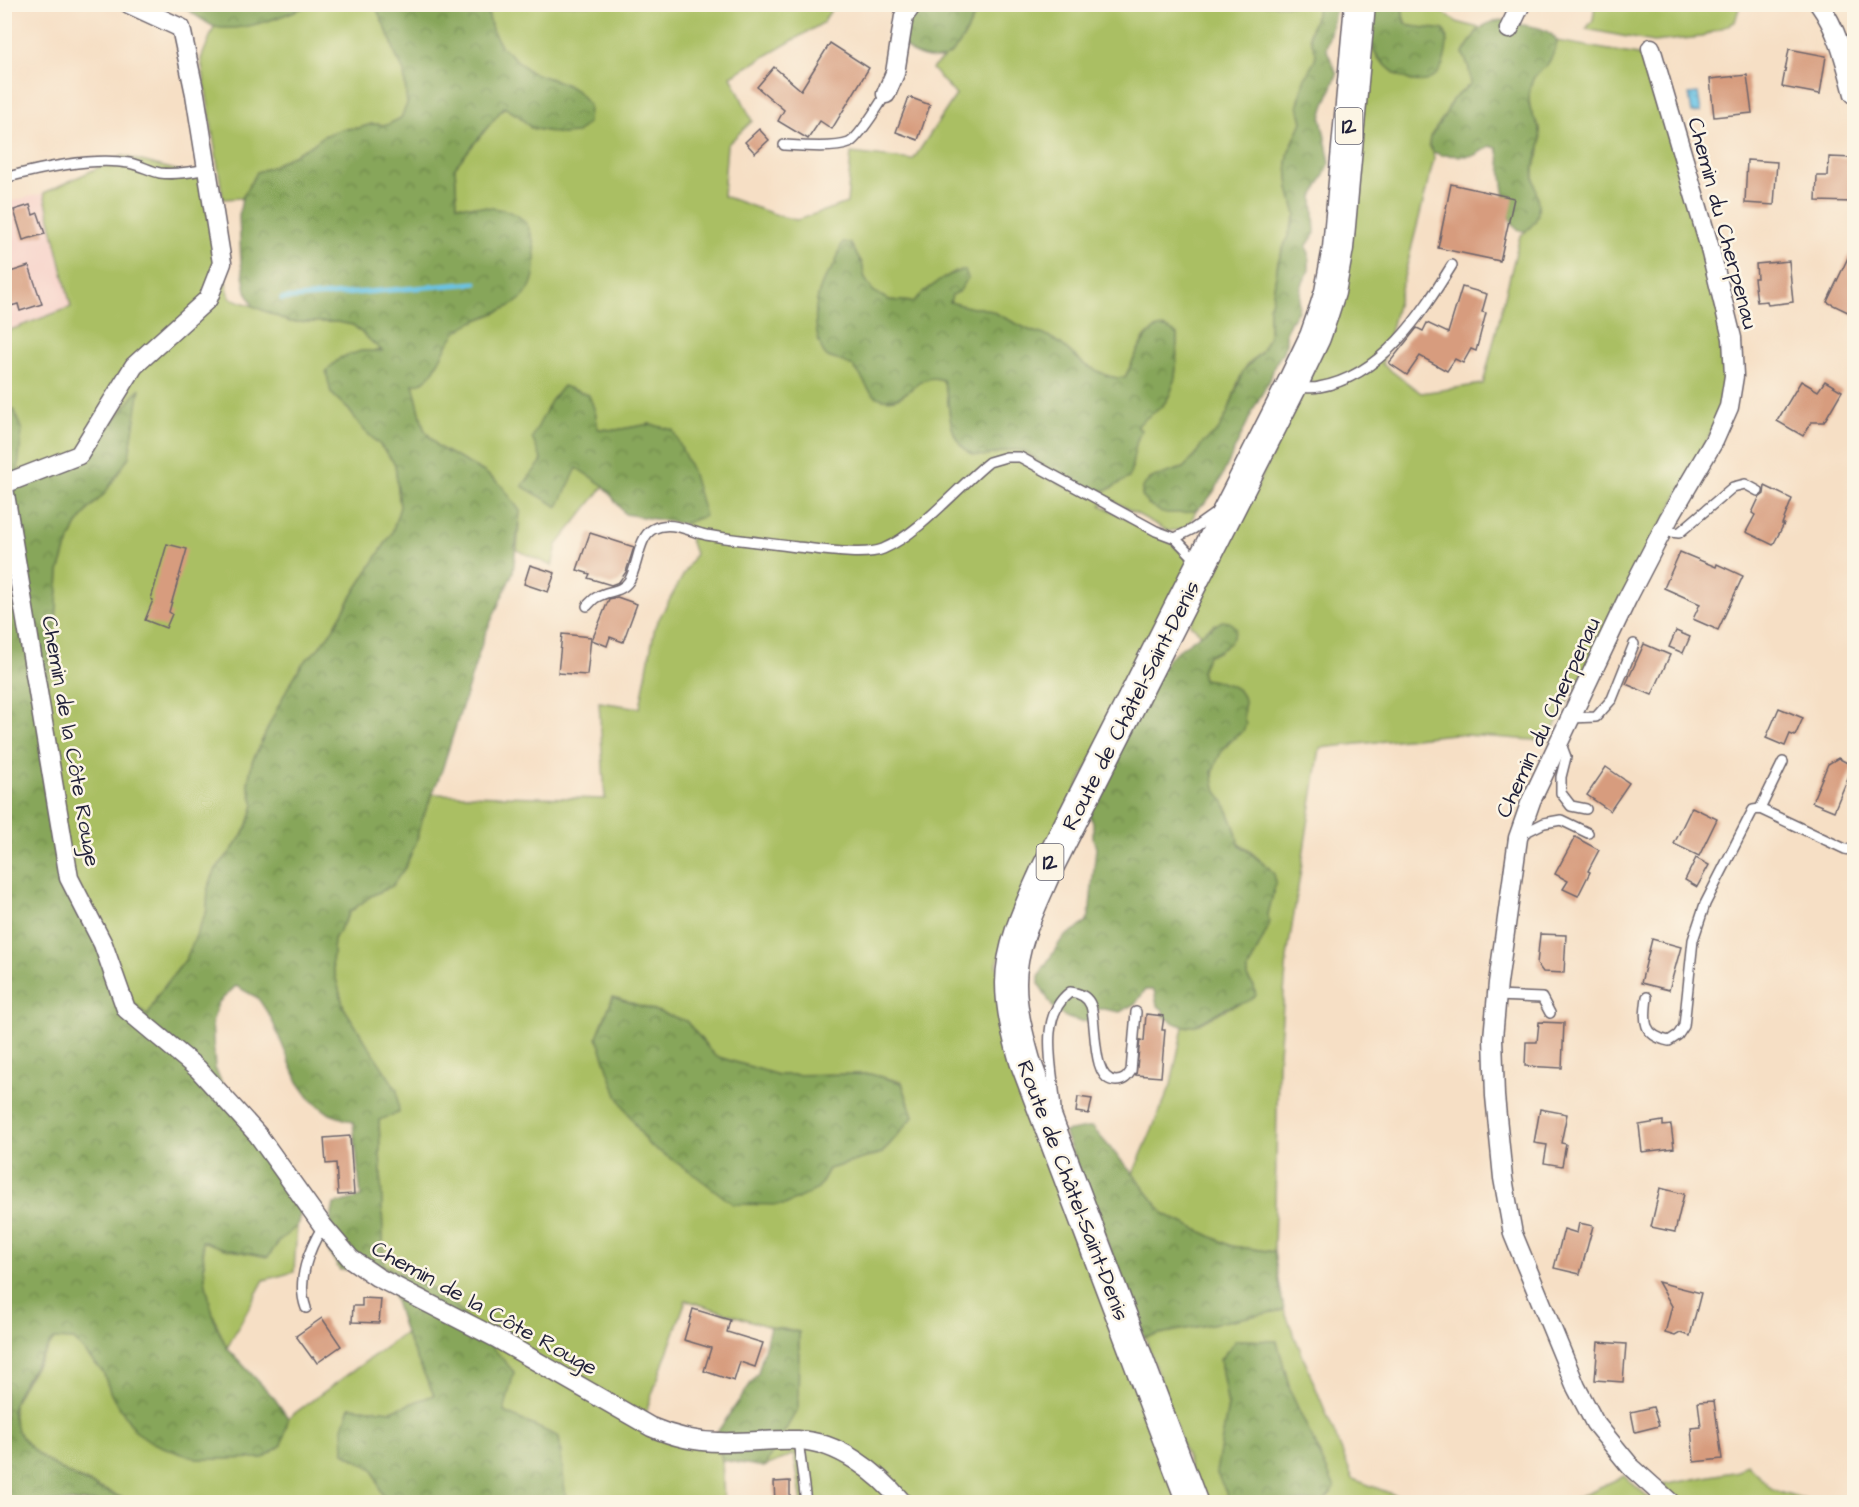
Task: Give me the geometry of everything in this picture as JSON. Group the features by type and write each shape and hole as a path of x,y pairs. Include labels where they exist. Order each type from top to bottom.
{"main road":[{"name":"Route de Châtel-Saint-Denis","path":"1192,1503 1025,1062 1015,1022 1011,983 1016,950 1029,908 1045,873 1315,337 1329,292 1338,248 1360,4"}],"street":[{"path":"4,486 79,454 134,366 208,299 222,263 195,94 181,27 129,4"},
{"path":"886,94 895,73 904,16 913,4"},
{"path":"1509,28 1521,4"},
{"path":"1819,4 1829,18 1854,94"},
{"name":"Chemin du Cherpenau","path":"1650,48 1712,256 1732,338 1734,376 1729,407 1714,441 1662,531 1627,599 1532,801 1520,834 1506,915 1493,1038 1495,1096 1503,1178 1513,1234 1576,1387 1595,1423 1631,1467 1670,1503"},
{"name":"Chemin de la Côte Rouge","path":"4,486 69,878 103,944 126,1009 198,1069 258,1135 323,1226 351,1259 378,1277 496,1338 651,1427 669,1434 717,1442 798,1440 820,1444 840,1452 863,1466 890,1488 902,1503"}],"lane":[{"path":"784,145 827,146 850,142 867,123 886,94"},
{"path":"4,178 50,168 96,162 129,163 160,173 183,173 207,169"},
{"path":"1291,387 1318,388 1347,379 1373,363 1400,339 1452,265"},
{"path":"586,606 597,597 622,590 629,581 642,542 648,533 668,524 705,535 763,543 848,552 881,550 908,535 989,462 1006,457 1020,458 1156,531 1175,538 1201,564"},
{"path":"1662,531 1679,533 1733,487 1745,484 1758,491"},
{"path":"1175,538 1193,529 1233,501"},
{"path":"1571,718 1596,717 1612,699 1634,644"},
{"path":"1560,741 1566,757 1561,777 1561,794 1571,806 1586,809"},
{"path":"1760,809 1783,762"},
{"path":"1647,997 1644,1018 1648,1031 1656,1038 1669,1041 1678,1035 1684,1026 1694,940 1705,904 1753,810 1760,809 1854,851"},
{"path":"1520,834 1561,820 1588,833"},
{"path":"1054,1139 1056,1109 1049,1045 1052,1016 1060,999 1070,992 1080,993 1091,1004 1098,1060 1102,1074 1112,1081 1127,1078 1131,1071 1136,1012"},
{"path":"1497,996 1542,998 1550,1012"},
{"path":"306,1308 302,1298 303,1277 313,1243 323,1226"},
{"path":"798,1440 806,1503"}],"shaded area":[{"path":"44,193 71,308 5,332 5,203"}],"green space":[{"path":"180,5 310,5 264,22 239,28 227,28 215,27"},
{"path":"310,5 375,5 404,71 407,104 401,118 387,125 372,124 359,128 342,129 324,136 312,145 257,172 242,198 223,199 201,59 214,27 235,27"},
{"path":"375,5 486,5 492,30 501,46 530,72 576,90 589,105 588,123 577,133 562,134 531,128 519,116 504,107 455,167 457,205 500,209 521,219 528,228 533,240 534,273 529,289 523,297 516,303 474,321 458,331 448,343 427,379 413,384 424,429 438,447 484,472 502,486 520,511 513,572 484,637 442,770 405,868 392,886 371,896 350,912 334,939 332,964 344,1008 397,1090 399,1113 379,1120 384,1265 448,1297 514,1372 504,1412 559,1437 566,1502 385,1502 373,1469 344,1453 343,1427 350,1407 391,1411 434,1395 405,1333 384,1266 340,1270 325,1245 334,1204 361,1197 353,1122 330,1114 311,1100 298,1082 271,1018 258,998 236,986 218,1003 212,1023 215,1068 225,1090 303,1203 297,1226 280,1240 268,1257 225,1249 202,1241 205,1279 215,1323 227,1348 275,1399 288,1418 282,1445 263,1458 197,1459 153,1443 135,1431 111,1394 103,1372 74,1340 54,1339 30,1372 15,1400 13,1406 15,1424 24,1440 56,1467 131,1502 5,1502 5,409 14,409 22,431 18,470 36,483 54,475 83,455 106,431 140,388 129,457 105,493 76,526 59,572 56,621 46,694 47,800 58,842 121,991 148,1016 157,996 186,959 207,910 208,888 216,869 247,828 254,805 248,784 252,762 273,717 303,663 318,649 333,629 392,533 400,507 395,464 349,410 331,393 326,371 340,358 361,351 382,351 353,325 337,322 290,322 253,306 246,291 241,263 239,216 242,198 257,172 312,145 324,136 342,129 359,128 372,124 387,125 401,118 407,104 404,71"},
{"path":"486,5 834,5 823,23 731,76 752,121 727,145 723,196 797,220 847,203 851,153 913,160 956,95 932,69 961,43 979,5 1319,5 1310,32 1316,53 1315,60 1304,80 1298,105 1302,122 1289,151 1287,163 1289,188 1296,215 1278,262 1269,307 1269,337 1261,352 1247,365 1218,431 1202,444 1183,468 1149,479 1142,496 1153,507 1173,513 1196,510 1188,529 1168,531 1108,498 1101,505 1168,541 1191,560 1022,898 997,964 1011,1059 1180,1502 802,1502 794,1454 764,1467 798,1408 799,1332 770,1327 686,1300 645,1414 670,1430 716,1434 722,1460 724,1502 566,1502 559,1437 503,1412 448,1297 384,1265 379,1120 370,1049 344,1008 332,964 334,939 350,912 371,896 392,886 416,843 421,822 433,794 605,799 599,702 640,708 655,626 695,554 650,424 616,430 598,429 595,411 577,468 604,486 557,545 552,566 517,550 520,511 502,486 484,472 438,447 424,429 413,384 423,382 435,368 451,337 463,326 495,313 524,296 492,208 457,205 455,167 504,107 519,116 531,128 562,134 563,83 530,72 501,46 492,30","holes":["850,243 862,263 865,279 873,291 888,300 913,302 955,271 949,302 989,310 1061,344 1085,365 1108,376 1125,377 1148,334 1177,335 1176,372 1172,390 1163,405 1137,427 1141,430 1133,452 1132,469 1111,489 1094,491 1070,485 1055,478 1032,455 1023,451 1008,450 986,455 972,454 965,449 954,434 943,380 926,379 900,397 884,399 870,389 852,366 826,356 817,331 819,292 840,251","613,997 686,1021 715,1056 778,1075 870,1074 902,1082 913,1117 882,1153 829,1169 818,1189 688,1169 648,1144 597,1037"]},
{"path":"898,5 979,5 957,47 947,56 938,59 919,55 905,46 898,32"},
{"path":"1319,5 1337,5 1326,48 1337,74 1321,118 1330,163 1313,197 1315,233 1306,247 1309,253 1309,270 1301,287 1298,311 1286,331 1286,343 1282,354 1275,364 1270,380 1256,404 1216,489 1196,510 1185,513 1162,513 1148,504 1142,496 1145,484 1154,477 1183,468 1202,444 1218,431 1228,412 1243,371 1261,352 1269,337 1269,307 1278,262 1296,215 1289,188 1287,163 1289,151 1302,122 1298,105 1304,80 1315,60 1316,53 1310,32"},
{"path":"1371,5 1402,5 1404,21 1410,26 1444,30 1447,38 1446,52 1441,68 1433,77 1423,81 1399,76 1379,58 1371,42"},
{"path":"1402,5 1432,5 1457,22 1479,28 1463,53 1469,68 1471,84 1452,100 1430,137 1429,145 1434,159 1382,364 1421,393 1483,384 1520,236 1526,231 1537,201 1534,167 1540,151 1540,127 1531,110 1529,96 1531,83 1553,51 1557,41 1638,55 1649,66 1677,159 1720,320 1727,361 1724,396 1715,425 1547,741 1453,734 1320,748 1287,958 1278,1065 1274,1252 1231,1246 1164,1214 1133,1174 1171,1085 1183,1027 1199,1024 1227,1008 1243,1003 1254,986 1248,979 1248,970 1269,925 1268,914 1276,881 1269,868 1239,844 1231,818 1213,779 1220,755 1243,731 1242,714 1245,704 1230,685 1203,679 1201,671 1208,655 1216,653 1230,643 1215,624 1201,634 1190,624 1297,403 1371,44 1378,58 1391,70 1412,81 1447,37 1444,30 1409,25 1405,21"},
{"path":"1595,5 1740,5 1735,22 1702,37 1653,42 1586,29 1593,20"},
{"path":"1502,20 1539,28 1552,35 1557,41 1550,60 1534,77 1530,90 1529,106 1539,128 1541,141 1533,173 1537,217 1526,231 1520,231 1512,224 1506,204 1497,148 1490,146 1475,155 1467,156 1441,155 1433,152 1429,145 1430,137 1452,100 1471,84 1469,68 1463,53 1482,27"},
{"path":"123,156 198,176 230,298 290,322 337,322 353,325 383,352 361,351 331,393 349,410 395,464 400,507 392,533 333,629 318,649 303,663 273,717 252,762 248,784 254,805 247,828 216,869 208,888 207,910 186,959 157,996 148,1016 121,991 67,887 47,800 47,739 43,718 56,621 59,572 76,526 105,493 139,389 105,432 82,455 54,475 36,483 18,470 14,409 5,409 5,332 71,307 44,193"},
{"path":"843,242 850,243 862,263 865,279 873,291 888,300 913,302 944,278 965,270 968,278 959,292 952,295 950,302 989,310 1031,331 1048,336 1085,365 1108,376 1125,377 1139,349 1151,332 1159,328 1167,328 1177,335 1176,372 1172,390 1163,405 1137,427 1141,430 1136,442 1129,478 1106,490 1071,489 1055,481 1027,452 1015,450 986,456 972,454 965,449 954,434 943,380 926,379 900,396 884,399 869,390 852,366 826,356 817,331 817,301 823,281 835,264"},
{"path":"563,386 589,395 598,429 616,430 650,424 673,430 692,471 705,516 683,524 625,514 604,486 577,468 558,507 522,486 542,461 532,438 551,401"},
{"path":"1222,621 1229,622 1236,628 1233,638 1226,646 1208,655 1201,671 1203,679 1230,685 1241,693 1246,724 1243,731 1222,750 1212,772 1215,788 1224,802 1239,844 1269,868 1276,882 1268,914 1269,925 1248,970 1248,979 1254,986 1256,995 1249,1001 1226,1008 1202,1022 1188,1026 1181,1026 1164,1016 1163,1010 1157,1005 1154,990 1145,990 1136,1003 1120,1012 1096,1009 1087,1021 1068,1018 1052,1006 1039,985 1039,977 1060,942 1065,936 1086,923 1089,916 1096,848 1093,838 1093,822 1085,809 1168,658"},
{"path":"613,997 686,1021 715,1056 778,1075 870,1074 902,1083 913,1117 882,1153 829,1169 818,1189 785,1205 733,1204 688,1170 648,1144 617,1096 597,1037"},
{"path":"1092,1127 1164,1214 1231,1246 1274,1252 1284,1310 1144,1337 1064,1132"},
{"path":"297,1226 294,1272 264,1280 227,1348 208,1297 202,1241 225,1249 268,1257 280,1240"},
{"path":"1284,1310 1353,1479 1409,1502 1323,1502 1335,1488 1291,1393 1277,1341 1236,1340 1220,1360 1228,1406 1217,1472 1231,1502 1202,1502 1145,1337"},
{"path":"770,1327 799,1332 798,1408 764,1467 722,1460 716,1434 758,1373"},
{"path":"405,1333 434,1395 391,1411 350,1407 344,1453 373,1469 385,1502 131,1502 68,1473 46,1460 27,1445 15,1427 13,1405 54,1339 74,1340 103,1372 111,1394 135,1431 197,1459 263,1458 282,1445 288,1418"},
{"path":"1236,1340 1277,1341 1291,1393 1335,1488 1323,1502 1231,1502 1216,1472 1228,1406 1220,1360"},
{"path":"1747,1464 1772,1489 1814,1502 1681,1502 1662,1485 1738,1471"},
{"path":"1624,1476 1654,1502 1567,1502"}],"water":[{"path":"1698,93 1701,112 1692,113 1689,94"}],"building":[{"path":"830,43 869,68 832,129 820,121 808,139 778,121 784,110 757,87 774,67 801,90"},
{"path":"1789,49 1826,56 1820,94 1782,87"},
{"path":"1747,75 1752,113 1714,117 1710,79"},
{"path":"909,97 930,105 918,140 896,132"},
{"path":"759,129 769,140 755,153 745,142"},
{"path":"1829,157 1854,158 1854,202 1816,201 1817,176 1828,176"},
{"path":"1747,160 1777,162 1774,205 1745,203"},
{"path":"1451,184 1514,198 1500,261 1438,248"},
{"path":"30,205 33,215 38,213 45,234 23,240 14,210"},
{"path":"1854,245 1854,315 1827,302"},
{"path":"1789,261 1793,302 1768,305 1767,301 1757,302 1754,278 1757,278 1756,264"},
{"path":"29,266 42,304 20,311 18,304 4,308 4,274"},
{"path":"1462,287 1487,294 1482,312 1486,313 1476,351 1471,349 1463,363 1455,359 1447,371 1420,356 1407,375 1389,363 1417,328 1423,331 1427,323 1448,333"},
{"path":"1801,381 1818,391 1825,381 1842,391 1824,422 1811,422 1803,436 1777,421"},
{"path":"1765,486 1792,499 1782,524 1784,524 1773,545 1746,532 1755,515 1752,513 1759,498 1764,494"},
{"path":"590,533 634,547 626,572 619,582 611,585 588,578 590,574 577,570"},
{"path":"167,544 187,549 169,612 172,614 166,628 145,620 153,600 151,599"},
{"path":"1680,552 1716,567 1717,564 1743,576 1718,630 1693,619 1700,604 1664,588"},
{"path":"530,565 555,573 548,592 524,584"},
{"path":"617,597 637,604 623,642 610,637 607,646 592,640 609,599"},
{"path":"1676,631 1690,637 1683,653 1669,647"},
{"path":"562,634 591,637 587,675 558,673"},
{"path":"1644,644 1670,655 1652,695 1626,684"},
{"path":"1779,708 1803,718 1795,736 1790,734 1785,746 1766,738"},
{"path":"1838,758 1853,766 1834,811 1812,802 1828,764"},
{"path":"1606,767 1629,783 1610,811 1587,795"},
{"path":"1692,807 1717,819 1699,856 1674,844"},
{"path":"1575,837 1599,850 1578,896 1563,889 1568,881 1555,874"},
{"path":"1696,858 1709,865 1697,887 1685,880"},
{"path":"1540,934 1566,935 1564,973 1543,972 1537,964"},
{"path":"1652,939 1681,947 1669,990 1641,983"},
{"path":"1146,1014 1164,1016 1161,1077 1136,1075 1140,1040 1144,1041"},
{"path":"1539,1022 1564,1023 1562,1068 1525,1066 1526,1042 1537,1042"},
{"path":"1078,1097 1092,1099 1089,1114 1076,1112"},
{"path":"1540,1109 1567,1114 1561,1143 1566,1144 1562,1166 1544,1163 1547,1145 1534,1143"},
{"path":"1663,1121 1663,1126 1671,1125 1674,1148 1642,1152 1639,1125"},
{"path":"350,1136 354,1194 338,1195 336,1163 326,1164 324,1138"},
{"path":"1660,1188 1684,1194 1675,1232 1651,1227"},
{"path":"1579,1223 1593,1226 1580,1274 1554,1268 1564,1229 1577,1233"},
{"path":"1658,1282 1701,1293 1690,1336 1665,1333 1672,1306"},
{"path":"362,1298 381,1299 379,1323 352,1322 353,1306 362,1306"},
{"path":"693,1309 730,1320 727,1332 763,1343 755,1367 740,1362 734,1381 704,1371 711,1348 684,1340"},
{"path":"322,1318 341,1346 317,1363 296,1336"},
{"path":"1598,1342 1626,1344 1623,1382 1595,1380"},
{"path":"1714,1401 1722,1459 1694,1462 1691,1428 1701,1427 1698,1402"},
{"path":"1653,1407 1659,1426 1635,1432 1631,1412"},
{"path":"790,1481 790,1503 775,1503 774,1482"}],"waterway":[{"path":"282,299 476,283"}]}
